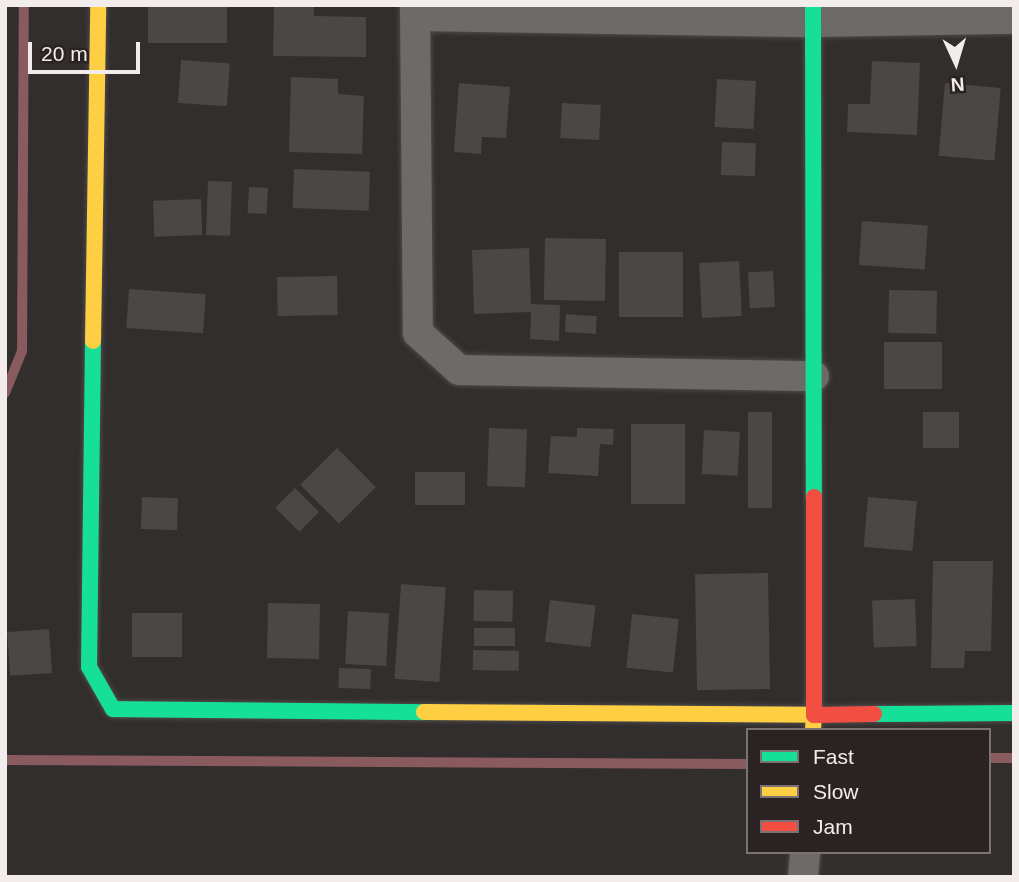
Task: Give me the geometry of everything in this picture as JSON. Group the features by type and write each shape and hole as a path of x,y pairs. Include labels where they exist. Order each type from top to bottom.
{"street":[{"path":"99,5 89,667 113,709 814,722 1014,713"},
{"path":"814,376 459,370 418,333 415,11 813,14 1014,19"},
{"path":"813,14 814,722"},
{"path":"803,877 805,854"}],"building":[{"path":"148,5 227,5 227,43 148,43"},
{"path":"274,5 314,5 314,16 366,17 366,57 273,56"},
{"path":"181,60 230,63 227,106 178,103"},
{"path":"872,61 920,63 917,135 847,132 848,104 870,104"},
{"path":"291,77 338,79 338,94 364,96 362,154 289,152"},
{"path":"717,79 756,81 753,129 714,127"},
{"path":"459,83 510,87 506,138 482,137 481,154 454,152"},
{"path":"945,83 1001,88 994,161 939,156"},
{"path":"562,103 601,105 599,140 560,138"},
{"path":"722,142 756,143 755,176 721,175"},
{"path":"294,169 370,172 369,211 293,208"},
{"path":"208,181 232,182 230,236 206,235"},
{"path":"249,187 268,188 267,214 248,213"},
{"path":"201,199 202,235 154,237 153,201"},
{"path":"862,221 928,226 925,269 859,265"},
{"path":"545,238 606,239 605,301 544,300"},
{"path":"529,248 531,304 560,305 559,341 530,339 531,312 474,314 472,250"},
{"path":"619,252 683,252 683,317 619,317"},
{"path":"739,261 742,316 702,318 699,263"},
{"path":"773,271 775,307 750,308 748,272"},
{"path":"337,276 338,315 278,316 277,277"},
{"path":"129,289 206,294 203,333 126,328"},
{"path":"889,290 937,291 936,334 888,333"},
{"path":"566,314 597,316 596,334 565,332"},
{"path":"884,342 942,342 942,389 884,389"},
{"path":"748,412 772,412 772,508 748,508"},
{"path":"923,412 959,412 959,448 923,448"},
{"path":"631,424 685,424 685,504 631,504"},
{"path":"489,428 527,429 525,487 487,486"},
{"path":"577,428 614,429 613,445 600,444 598,476 548,473 551,436 577,437"},
{"path":"704,430 740,432 738,476 702,474"},
{"path":"337,448 376,487 339,524 300,485"},
{"path":"415,472 465,472 465,505 415,505"},
{"path":"295,488 319,512 299,532 275,508"},
{"path":"142,497 178,498 177,530 141,529"},
{"path":"868,497 917,501 912,551 864,547"},
{"path":"933,561 993,561 991,651 965,651 964,668 931,668"},
{"path":"768,573 770,689 697,690 695,574"},
{"path":"401,584 446,587 439,682 394,679"},
{"path":"474,590 513,591 512,622 473,621"},
{"path":"915,599 917,646 874,647 872,601"},
{"path":"550,600 596,606 591,647 545,642"},
{"path":"268,603 320,604 319,659 267,658"},
{"path":"348,611 389,613 386,666 345,664"},
{"path":"132,613 182,613 182,657 132,657"},
{"path":"632,614 679,619 673,673 626,668"},
{"path":"474,628 515,628 515,646 474,646"},
{"path":"49,629 52,673 10,676 7,632"},
{"path":"473,650 519,651 519,671 473,670"},
{"path":"339,668 371,669 370,689 338,688"}],"waterway":[{"path":"5,393 22,351 24,5"},
{"path":"991,758 1014,758"},
{"path":"5,760 746,764"}],"traffic: fast":[{"path":"813,5 814,497"},
{"path":"93,341 89,667 113,709 424,712"},
{"path":"874,714 1014,713"}],"traffic: slow":[{"path":"93,341 98,5"},
{"path":"424,712 814,715 813,728"}],"traffic: jam":[{"path":"814,497 814,715 874,714"}]}
